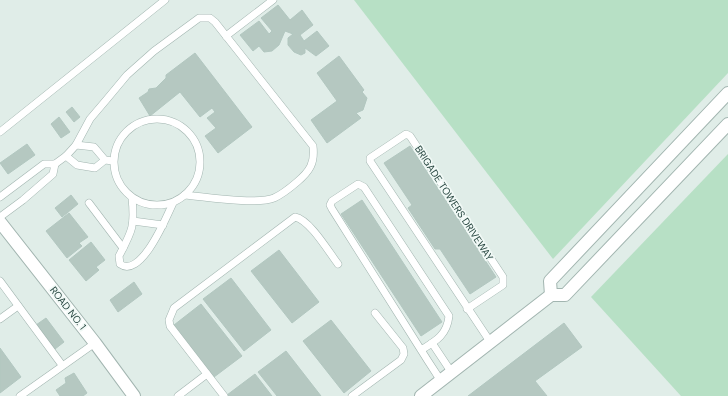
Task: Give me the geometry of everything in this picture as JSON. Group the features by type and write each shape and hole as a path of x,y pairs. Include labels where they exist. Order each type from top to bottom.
{"street":[{"path":"551,295 550,281 728,93"},
{"path":"421,396 551,295 565,295 728,124"},
{"name":"ROAD NO. 1","path":"0,222 95,343 134,396"}],"lane":[{"path":"0,132 165,0"},
{"path":"226,36 273,0"},
{"path":"0,196 44,164 55,164 66,156 76,146 90,119 127,75 183,28 199,18 205,17 215,22 312,146 314,157 308,173 285,192 273,198 254,200 185,196"},
{"path":"161,119 175,123 187,131 196,143 200,156 200,171 195,184 185,196 173,203 159,206 145,204 132,198 122,188 115,175 113,161 119,141 133,125 147,120 161,119"},
{"name":"BRIGADE TOWERS DRIVEWAY","path":"468,309 503,285 503,277 410,136 406,134 370,158 370,161 468,309 491,343"},
{"path":"76,146 94,147 105,160 113,161"},
{"path":"66,156 77,165 95,168 105,160"},
{"path":"0,217 24,200 53,174 55,164"},
{"path":"421,350 444,334 447,328 449,316 364,187 360,184 332,201 330,205 421,350 441,381"},
{"path":"132,198 132,232 119,256 120,264 125,267 131,267 142,260 163,225 173,203"},
{"path":"89,203 123,248"},
{"path":"224,396 170,326 169,320 174,308 295,217 302,218 308,224 338,264"},
{"path":"133,222 163,225"},
{"path":"0,282 62,365"},
{"path":"0,319 18,306"},
{"path":"352,396 401,360 404,354 403,348 375,313"},
{"path":"20,396 95,343"},
{"path":"432,343 452,372"},
{"path":"178,396 207,374"}],"green space":[{"path":"354,0 728,0 728,73 553,259"},
{"path":"728,154 728,396 681,396 591,297"}],"building":[{"path":"278,5 290,20 302,10 313,25 300,35 304,41 317,31 329,46 316,56 305,48 305,53 301,55 294,52 288,45 288,38 293,34 285,31 279,45 272,51 264,52 259,46 253,51 240,35 259,21 269,34 272,31 261,18"},
{"path":"195,53 252,127 218,153 205,136 216,128 207,118 215,112 212,108 200,117 180,92 150,116 139,98 148,92 149,89 156,88 166,78 166,75"},
{"path":"339,56 364,90 362,92 367,98 363,110 356,113 361,118 327,143 311,120 337,101 317,73"},
{"path":"72,107 80,117 74,122 66,112"},
{"path":"59,117 70,132 61,138 51,124"},
{"path":"27,144 35,155 8,174 0,163"},
{"path":"410,146 496,277 470,294 440,249 435,249 408,208 412,205 384,163"},
{"path":"71,195 78,204 62,217 55,208"},
{"path":"362,200 442,322 421,336 341,214"},
{"path":"69,213 88,237 79,243 82,246 67,258 46,231"},
{"path":"91,242 105,260 96,267 99,270 86,281 69,260"},
{"path":"279,250 319,302 292,323 251,271"},
{"path":"231,278 271,330 244,351 203,299"},
{"path":"134,282 142,294 118,312 110,300"},
{"path":"201,304 242,356 214,377 174,325"},
{"path":"46,318 64,342 55,349 36,325"},
{"path":"331,320 371,371 344,393 303,341"},
{"path":"564,323 582,347 535,381 547,396 468,396"},
{"path":"0,348 21,377 0,393"},
{"path":"286,351 321,396 277,396 258,372"},
{"path":"74,373 87,393 83,396 60,396 56,390 66,383 65,378"},
{"path":"255,374 272,396 227,395"}]}
